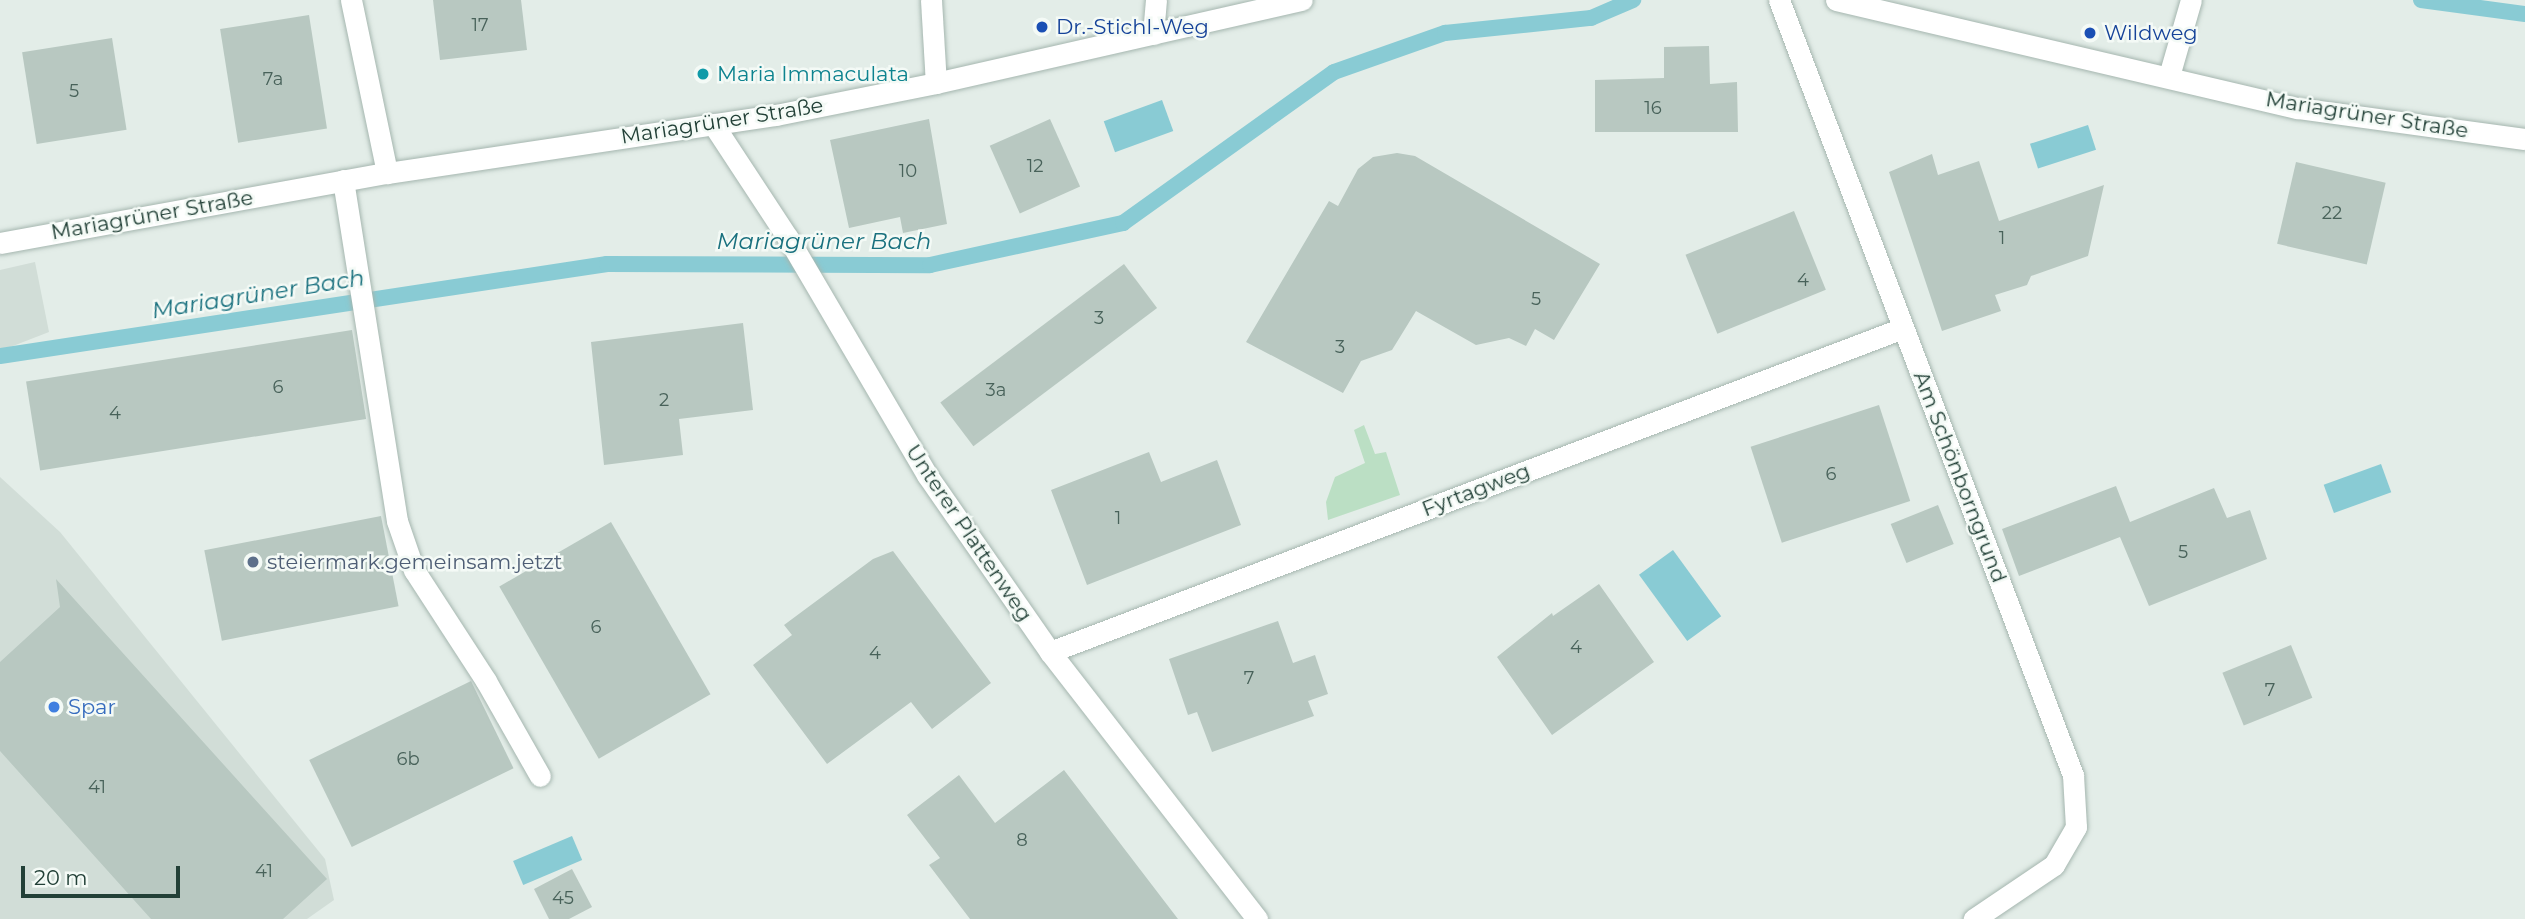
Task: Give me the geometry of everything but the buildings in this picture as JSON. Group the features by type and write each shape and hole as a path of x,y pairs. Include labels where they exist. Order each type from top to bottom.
{"street":[{"path":"351,0 387,173"},
{"path":"931,0 936,83"},
{"path":"1153,34 1156,0"},
{"name":"Mariagrüner Straße","path":"0,243 343,180 713,124 936,83 1302,0"},
{"name":"Am Schönborngrund","path":"1779,0 2073,775 2076,827 2054,865 1974,919"},
{"name":"Mariagrüner Straße","path":"1836,0 2298,108 2525,139"},
{"path":"2169,76 2191,0"},
{"name":"Unterer Plattenweg","path":"713,124 788,238 815,289 927,475 1049,652 1257,919"},
{"path":"343,180 397,521 414,570 486,681 540,776"},
{"name":"Fyrtagweg","path":"1049,652 1903,328"}],"shaded area":[{"path":"35,262 49,332 0,351 0,270"},
{"path":"0,477 60,532 325,859 334,900 307,919 0,919"}],"green space":[{"path":"1364,425 1375,454 1386,452 1400,495 1328,520 1326,502 1335,477 1365,463 1354,430"}],"water":[{"path":"1162,100 1173,131 1115,152 1104,121"},
{"path":"2088,125 2096,150 2038,169 2030,144"},
{"path":"2381,464 2391,492 2334,513 2324,485"},
{"path":"1673,550 1721,616 1687,641 1639,575"},
{"path":"572,836 582,860 523,885 513,861"}],"waterway":[{"name":"Mariagrüner Bach","path":"0,356 607,264 930,265 1123,223 1334,72 1445,33 1591,18 1633,0"},
{"name":"Mariagrüner Bach","path":"2421,0 2525,14"}],"place":[{"name":"Dr.-Stichl-Weg","path":"1042,27"},
{"name":"Wildweg","path":"2090,33"},
{"name":"Maria Immaculata","path":"703,74"},
{"name":"steiermark.gemeinsam.jetzt","path":"253,562"},
{"name":"Spar","path":"54,707"}]}
